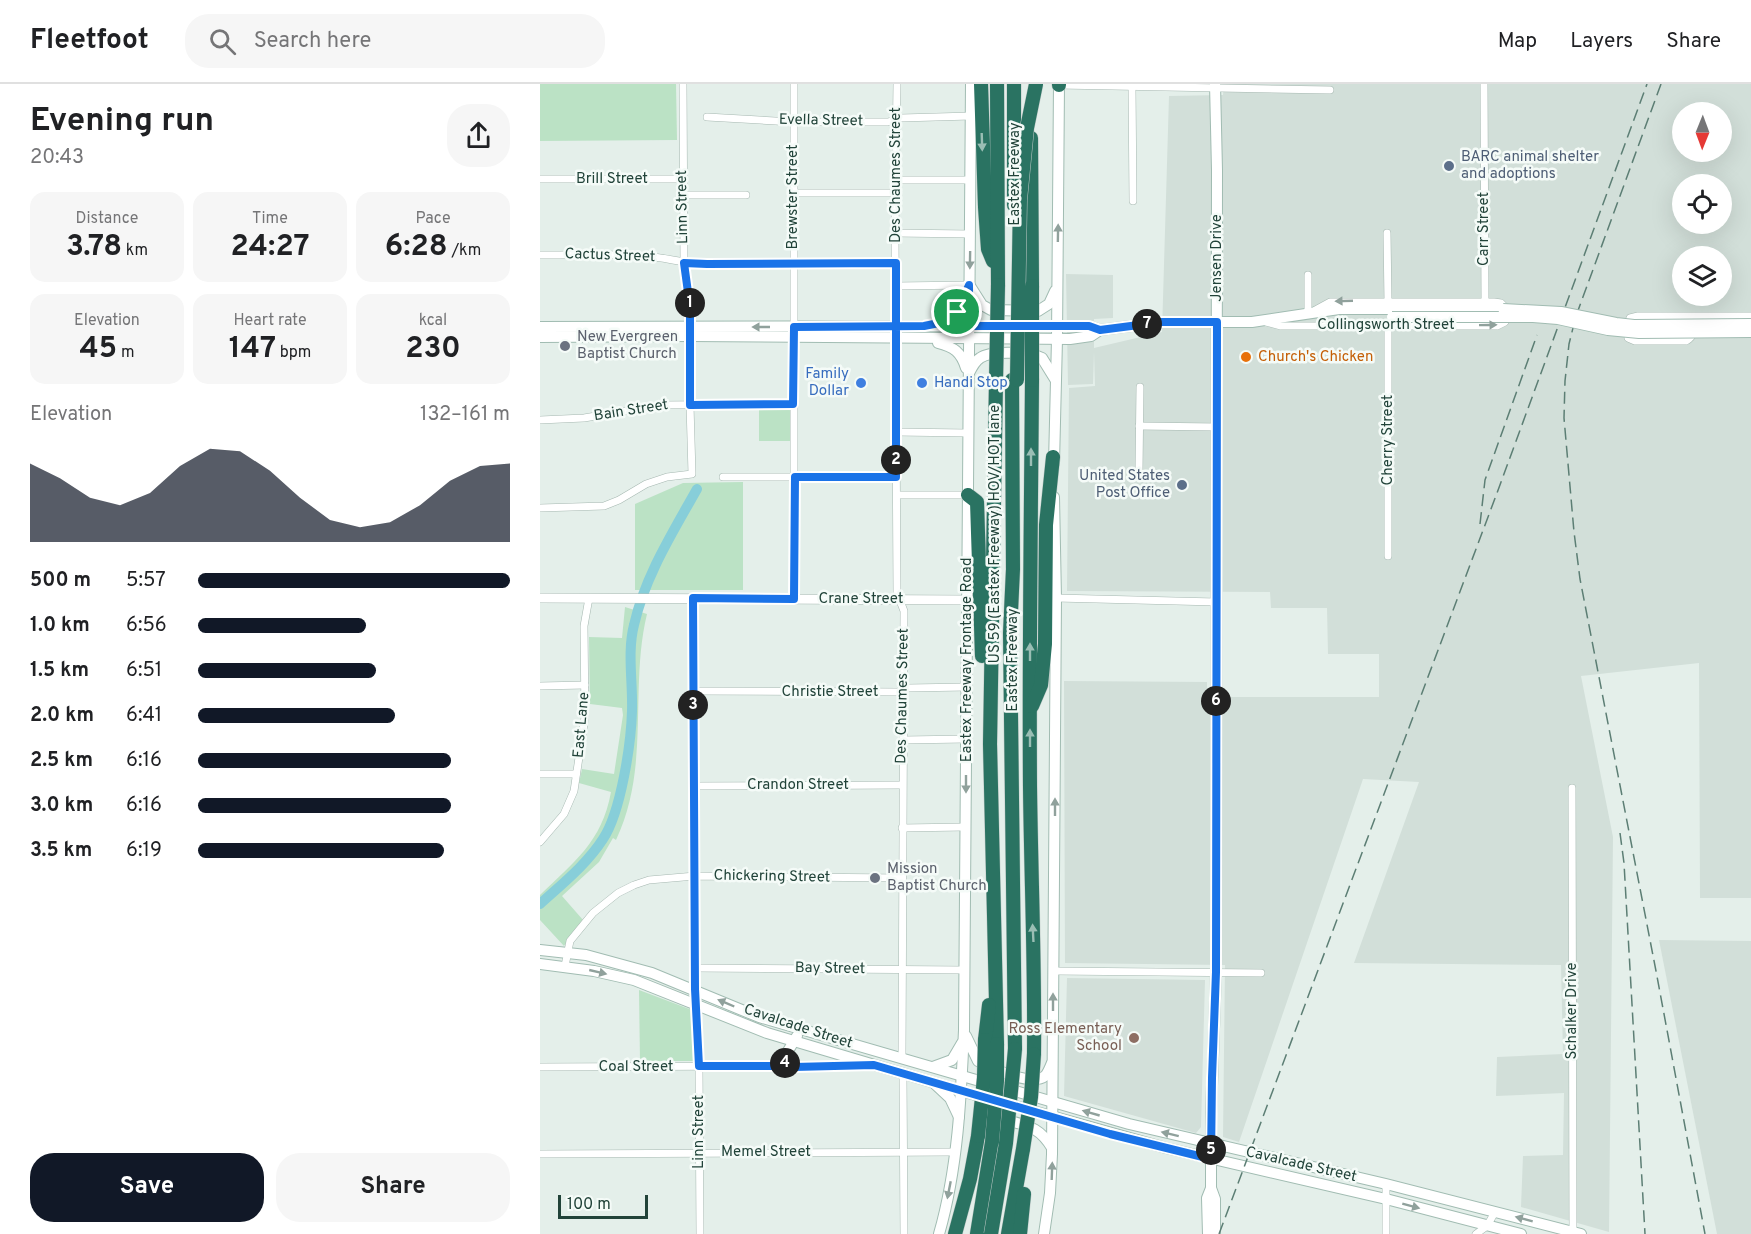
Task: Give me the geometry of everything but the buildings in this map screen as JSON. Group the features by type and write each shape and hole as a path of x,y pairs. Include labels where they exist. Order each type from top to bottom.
{"highway":[{"path":"981,84 988,249 998,278"},
{"name":"Eastex Freeway","path":"977,1234 992,1142 997,1081 991,1042 995,964 990,708 998,278 996,84"},
{"name":"US 59 (Eastex Freeway) HOV/HOT lane","path":"991,1234 1006,1143 1015,1049 1010,633 1013,569 1014,84"},
{"name":"Eastex Freeway","path":"1014,380 1022,84"},
{"path":"1020,200 1034,84"},
{"name":"Eastex Freeway","path":"1008,1234 1025,1150 1034,1054 1035,968 1031,883 1029,711 1034,84"},
{"path":"1029,711 1041,685 1046,644 1046,525 1053,457"},
{"path":"968,495 977,502 983,689 990,708"},
{"path":"955,1234 970,1179 991,1042"},
{"path":"1020,1234 1025,1150"}],"main road":[{"name":"Eastex Freeway Frontage Road","path":"939,1234 948,1198 960,1119 964,1035 971,84"},
{"path":"1044,1234 1050,1193 1053,1117 1056,598 1053,457 1057,339 1059,85"},
{"name":"Jensen Drive","path":"1208,1234 1207,1198 1211,1188 1216,972 1215,86"},
{"path":"969,285 982,305 991,310 1038,311 1049,304 1057,287"},
{"path":"924,326 944,322 953,316 960,308 969,285"},
{"name":"Collingsworth Street","path":"896,332 918,338 1057,339 1091,336 1100,330 1162,322 1263,321 1308,314 1540,310 1634,325 1751,324"},
{"name":"Collingsworth Street","path":"1390,313 1533,317 1639,333 1751,332"},
{"name":"Collingsworth Street","path":"540,327 690,331 896,332 924,326 1089,326 1100,330"},
{"name":"Collingsworth Street","path":"540,337 690,331"},
{"path":"918,338 957,350 964,360 968,374"},
{"path":"968,374 974,364 984,356 1026,354 1042,358 1056,382"},
{"name":"Cavalcade Street","path":"540,950 586,955 636,968 695,989 759,1017 1128,1124 1386,1184 1575,1233"},
{"name":"Cavalcade Street","path":"540,964 565,966 633,980 747,1026 1125,1138 1386,1199 1521,1234"},
{"path":"633,980 636,968"},
{"path":"782,1061 795,1041 798,1029"},
{"path":"964,1035 978,1061 998,1071 1036,1079 1045,1076 1053,1062"},
{"path":"933,1067 952,1060 964,1035"},
{"path":"933,1082 950,1098 960,1119"},
{"path":"958,1132 967,1118 985,1114 1032,1127 1044,1136 1052,1148"},
{"path":"1125,1138 1128,1124"},
{"name":"Jensen Drive","path":"1211,1188 1215,1198 1215,1234"}],"street":[{"name":"Linn Street","path":"540,508 604,506 646,484 667,477 692,474 690,300 684,263 682,84"},
{"name":"Brewster Street","path":"794,84 794,599"},
{"name":"Des Chaumes Street","path":"897,84 897,593 904,611 902,1058"},
{"name":"Carr Street","path":"1484,84 1485,301"},
{"path":"1059,85 1215,86 1330,90"},
{"path":"1132,87 1133,201"},
{"name":"Evella Street","path":"707,117 793,122 888,122 896,119 971,116"},
{"name":"Brill Street","path":"540,179 683,179"},
{"path":"896,180 970,180"},
{"path":"794,193 896,193"},
{"path":"683,195 746,195"},
{"path":"896,233 970,234"},
{"name":"Cherry Street","path":"1387,233 1390,313 1388,556"},
{"name":"Cactus Street","path":"540,255 642,255 678,260 684,263 896,263"},
{"path":"1308,275 1308,314"},
{"path":"896,286 969,285"},
{"name":"Collingsworth Street","path":"1263,321 1281,326 1390,313 1485,301 1503,304 1505,309 1503,323 1494,326 1390,313 1330,302 1308,314"},
{"path":"1697,316 1698,322 1692,336 1686,341 1635,342 1628,338 1628,323 1634,316 1697,316 1751,316"},
{"path":"1139,470 1140,387"},
{"name":"Bain Street","path":"540,420 584,418 661,405 793,404"},
{"path":"1139,426 1217,427"},
{"path":"896,432 968,433"},
{"path":"723,477 896,477"},
{"path":"897,495 968,495"},
{"name":"Crane Street","path":"540,598 967,600"},
{"name":"East Lane","path":"540,842 564,814 574,791 584,734 584,626 589,598"},
{"name":"Linn Street","path":"693,598 695,989 699,1066 700,1234"},
{"path":"1056,598 1216,602"},
{"path":"540,686 585,685"},
{"name":"Christie Street","path":"692,692 898,692 908,688 967,687"},
{"path":"904,740 966,739"},
{"path":"540,774 576,774"},
{"name":"Crandon Street","path":"694,786 902,784"},
{"name":"Schalker Drive","path":"1572,788 1575,1233"},
{"path":"902,828 965,827"},
{"name":"Chickering Street","path":"565,966 570,940 593,913 618,893 649,880 695,876 902,878"},
{"name":"Bay Street","path":"695,968 965,970"},
{"path":"1054,971 1261,972"},
{"name":"Coal Street","path":"540,1067 771,1066 782,1061 794,1067 874,1065"},
{"path":"903,1074 904,1234"},
{"name":"Memel Street","path":"540,1154 955,1152"},
{"path":"1386,1184 1386,1234"},
{"path":"1476,1234 1487,1226 1495,1212"}],"shaded area":[{"path":"1224,84 1751,84 1751,898 1700,898 1699,663 1581,676 1613,837 1609,1232 1521,1207 1523,1156 1563,1155 1564,1093 1496,1096 1497,1057 1563,1054 1561,965 1354,963 1419,782 1363,779 1239,1142 1223,1137 1225,965 1065,963 1064,681 1207,682 1207,697 1379,697 1379,654 1328,654 1327,608 1271,608 1270,592 1067,591 1069,388 1095,386 1094,352 1093,384 1068,385 1066,274 1113,275 1113,318 1094,319 1094,348 1162,332 1169,96 1223,95"},
{"path":"1659,940 1751,941 1751,1234 1717,1234"},
{"name":"Ross Elementary School","path":"1067,978 1205,980 1201,1127 1196,1133 1064,1096"}],"green space":[{"path":"540,84 676,84 677,140 540,141"},
{"path":"789,409 791,412 791,441 759,441 759,410"},
{"path":"743,482 743,590 635,590 635,504 683,483"},
{"path":"625,607 647,614 639,670 633,784 627,812 616,840 613,838 599,862 562,896 583,920 564,946 540,920 540,895 585,850 601,825 607,809 611,792 579,783 582,769 614,774 623,715 622,708 590,704 589,637 622,638"},
{"path":"639,990 692,1010 693,1061 640,1061"}],"waterway":[{"path":"540,904 590,857 603,839 615,812 630,741 631,646 634,625 652,572 697,489"}],"railway":[{"path":"1219,1234 1497,493 1647,84"},
{"path":"1661,84 1576,316 1569,344 1564,418 1580,579 1705,1234"},
{"path":"1480,524 1485,480 1537,335"},
{"path":"1620,833 1624,863 1645,1234"}],"place":[{"name":"BARC animal shelter and adoptions","path":"1449,166"},
{"name":"New Evergreen Baptist Church","path":"565,346"},
{"name":"Church's Chicken","path":"1246,357"},
{"name":"Family Dollar","path":"861,383"},
{"name":"Handi Stop","path":"922,383"},
{"name":"United States Post Office","path":"1182,485"},
{"name":"Mission Baptist Church","path":"875,878"},
{"name":"Ross Elementary School","path":"1134,1038"}],"route":[{"path":"957,312 944,322 924,326 896,327 794,327 793,404 690,405 690,307 684,263 896,263 896,286 896,327 896,477 795,477 794,599 693,598 695,989 699,1066 771,1066 782,1061 794,1067 874,1065 1110,1134 1211,1159 1216,972 1217,322 1162,322 1100,330 1089,326 969,326 969,285 957,312"}]}
